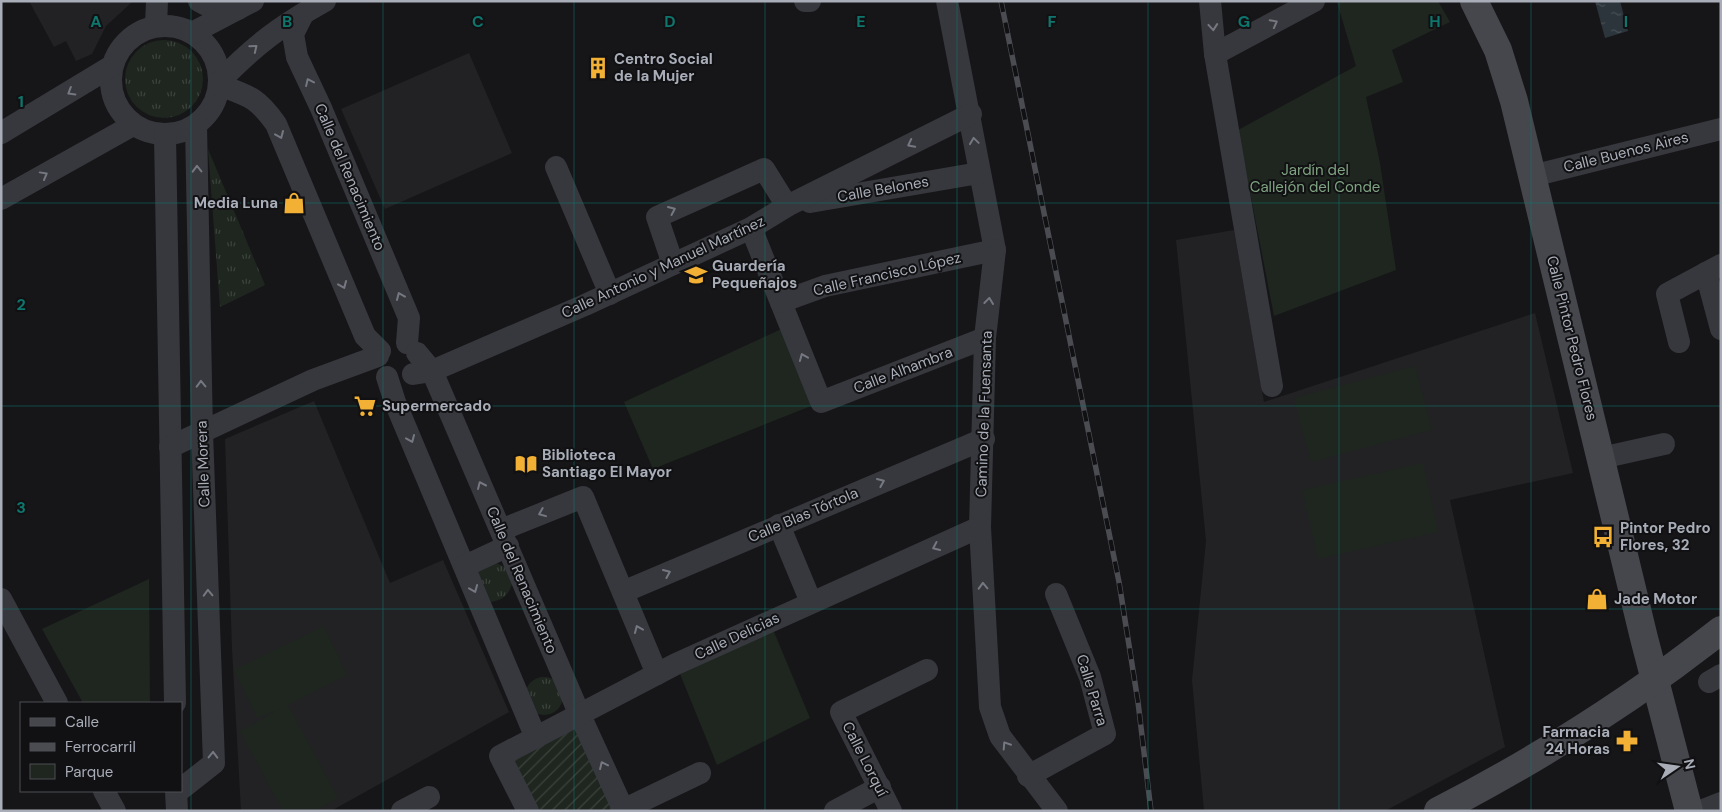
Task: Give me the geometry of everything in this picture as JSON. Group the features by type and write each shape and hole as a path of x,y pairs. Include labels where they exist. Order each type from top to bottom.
{"main road":[{"name":"Calle Pintor Pedro Flores","path":"1474,1 1500,56 1532,176 1655,680 1689,811"},
{"path":"1438,811 1537,758 1610,712 1721,630"}],"street":[{"path":"156,26 157,1"},
{"path":"187,1 190,32"},
{"path":"199,1 214,9 246,5"},
{"path":"219,83 249,51 280,26 325,1"},
{"path":"805,1 810,1"},
{"name":"Camino de la Fuensanta","path":"947,1 971,114 979,173 995,250 985,338 984,439 980,528 990,707 1000,736 1028,776 1057,811"},
{"path":"1210,1 1215,54 1272,386"},
{"path":"1215,54 1314,1"},
{"path":"190,32 246,5"},
{"name":"Calle del Renacimiento","path":"303,14 294,34 297,57 322,108 409,318 417,360 505,538 622,810"},
{"path":"156,26 173,26 190,32 201,40 215,59 219,83 212,107 196,125 182,132 165,135 148,132 133,125 121,114 113,99 110,83 112,66 121,47 137,33 156,26"},
{"path":"1,133 112,66"},
{"path":"219,83 245,94 262,104 276,124 365,336 379,354 378,364 387,377 395,402 536,738"},
{"name":"Calle Antonio y Manuel Martínez","path":"417,360 610,294 751,228 787,206 971,114"},
{"path":"1,199 133,125"},
{"name":"Calle Morera","path":"182,791 214,763 202,432 196,125"},
{"name":"Calle Buenos Aires","path":"1532,176 1721,129"},
{"path":"165,135 175,702"},
{"path":"556,167 610,294"},
{"path":"673,264 657,217 764,169 787,206"},
{"name":"Calle Belones","path":"787,206 979,173"},
{"path":"751,228 781,302"},
{"name":"Calle Francisco López","path":"781,302 825,286 995,250"},
{"path":"1679,342 1667,294 1713,269 1721,329"},
{"name":"Calle Alhambra","path":"781,302 821,402 985,338"},
{"path":"170,447 314,380 379,354 392,341 400,340 417,360 400,380 387,377"},
{"name":"Calle Blas Tórtola","path":"623,592 984,439"},
{"path":"1601,458 1664,444"},
{"path":"465,566 505,538 583,497 657,674"},
{"path":"779,526 811,602"},
{"name":"Calle Delicias","path":"528,811 500,756 579,713 657,674 811,602 980,528"},
{"name":"Calle Parra","path":"1028,776 1104,734 1090,677 1056,594"},
{"path":"1,599 56,702"},
{"name":"Calle Lorquí","path":"890,811 880,787 841,712 927,670"},
{"path":"622,810 700,772"},
{"path":"835,811 880,787"},
{"path":"105,792 115,811"},
{"path":"402,811 429,797"},
{"path":"1700,811 1721,803"}],"shaded area":[{"path":"29,1 131,1 131,3 106,26 92,54 76,61 66,41 54,47"},
{"path":"469,53 512,153 385,209 341,109"},
{"path":"1234,230 1264,402 1535,313 1573,473 1450,500 1505,747 1385,811 1204,811 1192,680 1206,541 1176,240"},
{"path":"314,401 390,583 443,560 509,712 331,811 241,811 232,649 225,439"}],"green space":[{"name":"Jardín del Callejón del Conde","path":"1438,1 1450,22 1392,50 1403,82 1366,97 1380,163 1396,270 1274,316 1238,130 1356,66 1337,2"},
{"path":"156,40 172,40 186,46 197,57 203,71 203,87 197,101 186,112 172,118 156,118 142,112 131,101 125,87 125,71 131,57 142,46"},
{"path":"208,149 265,285 220,307"},
{"path":"790,325 821,402 653,469 624,402"},
{"path":"1415,366 1432,430 1311,462 1294,398"},
{"path":"1423,463 1438,532 1318,559 1302,490"},
{"path":"496,563 505,567 512,584 509,592 504,597 491,602 477,570"},
{"path":"149,579 150,702 82,702 42,629"},
{"path":"769,620 810,718 717,765 676,664"},
{"path":"324,626 347,675 288,705 338,798 315,811 283,811 240,731 280,709 257,718 234,670"},
{"path":"544,677 557,683 563,696 557,709 544,715 531,709 525,696 531,683"},
{"path":"579,713 621,811 528,811 500,756"}],"water":[{"path":"1595,1 1620,1 1628,31 1605,38"}],"railway":[{"path":"1001,1 1119,582 1138,702 1151,811"}],"place":[{"name":"Centro Social de la Mujer","path":"598,68"},
{"name":"Media Luna","path":"294,203"},
{"name":"Guardería Pequeñajos","path":"696,275"},
{"name":"Supermercado","path":"365,406"},
{"name":"Biblioteca Santiago El Mayor","path":"526,464"},
{"name":"Pintor Pedro Flores, 32","path":"1603,537"},
{"name":"Jade Motor","path":"1597,599"},
{"name":"Farmacia 24 Horas","path":"1627,741"}]}
